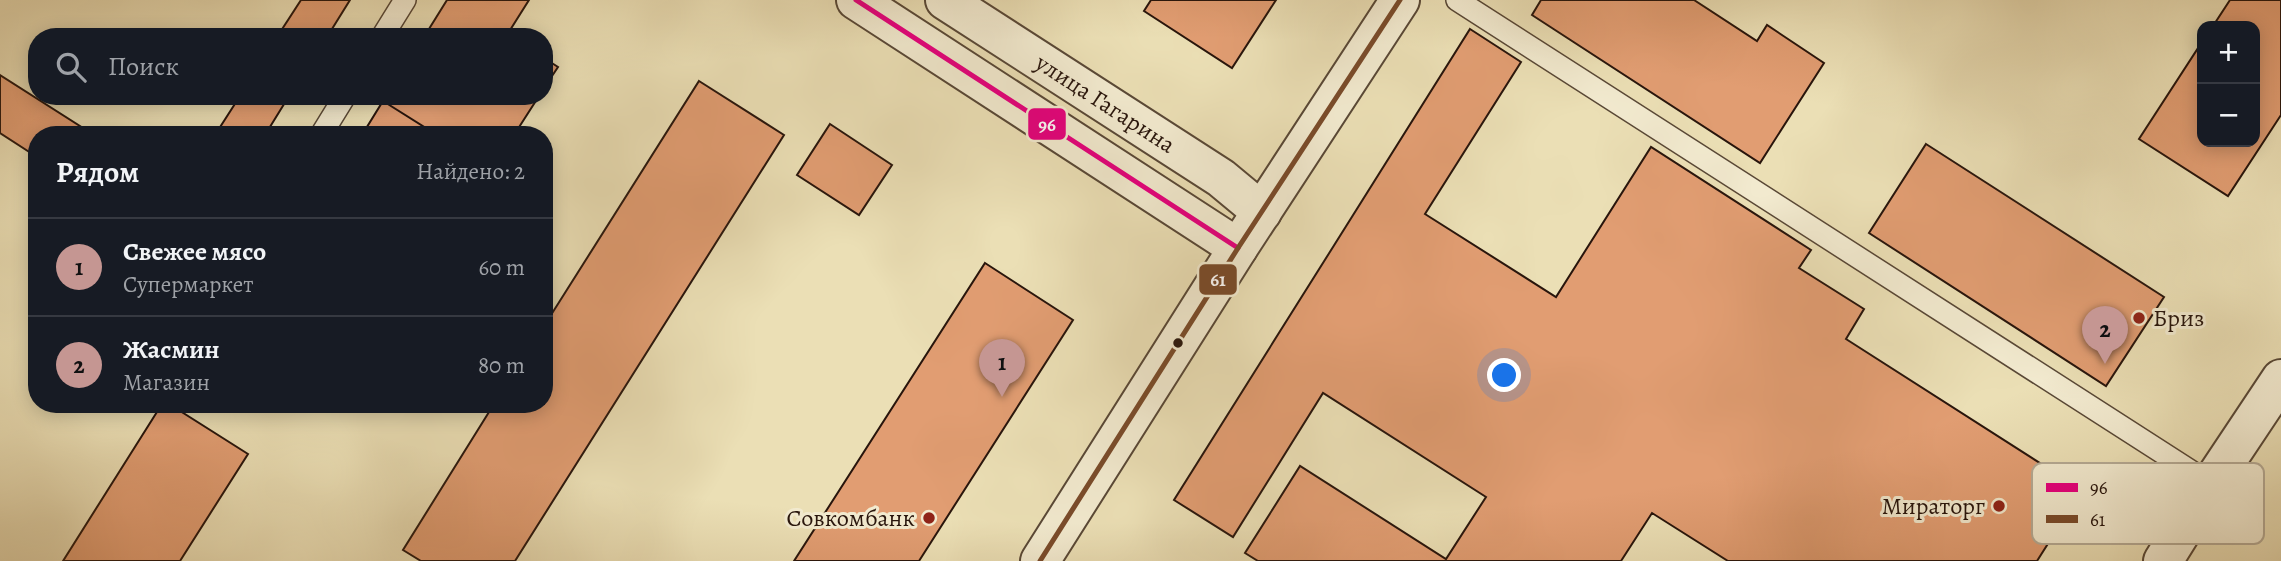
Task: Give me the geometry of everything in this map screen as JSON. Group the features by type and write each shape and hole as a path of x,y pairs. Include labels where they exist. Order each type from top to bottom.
{"street":[{"name":"улица Гагарина","path":"856,0 1238,248"},
{"name":"улица Гагарина","path":"945,0 1221,178 1262,212"},
{"path":"1040,561 1238,248 1400,0"},
{"path":"2225,463 2281,379"},
{"path":"2163,561 2174,544"}],"lane":[{"path":"388,28 405,0"},
{"path":"1457,0 2178,463"},
{"path":"327,126 339,105"}],"building":[{"path":"301,0 350,0 333,28 283,28"},
{"path":"447,0 529,0 511,28 430,28"},
{"path":"1151,0 1276,0 1232,68 1144,11"},
{"path":"1541,0 1694,0 1757,41 1767,25 1824,63 1760,163 1532,15"},
{"path":"2230,0 2281,0 2281,115 2228,196 2139,139 2197,50 2197,147 2260,147 2260,21 2216,21"},
{"path":"1470,29 1521,62 1425,214 1556,297 1651,147 1811,250 1799,268 1864,309 1846,339 2040,463 2032,463 2032,544 2048,544 2037,561 1728,561 1652,513 1621,561 1258,561 1245,553 1300,466 1446,559 1486,497 1323,393 1233,537 1174,500"},
{"path":"0,75 28,93 28,105 47,105 80,126 28,126 28,151 0,133"},
{"path":"699,81 784,135 515,561 421,561 403,550 488,413 553,413 553,312"},
{"path":"234,105 283,105 271,126 221,126"},
{"path":"381,105 389,105 423,126 368,126"},
{"path":"389,105 533,105 520,126 423,126"},
{"path":"830,124 892,165 859,215 797,175"},
{"path":"1926,144 2164,297 2106,386 1869,233"},
{"path":"985,263 1073,320 919,561 794,561"},
{"path":"156,413 183,413 248,454 180,561 63,561"}],"transit line":[{"name":"96","path":"856,0 1238,248"},
{"name":"61","path":"1040,561 1238,248 1400,0"}],"place":[{"name":"Бриз","path":"2139,318"},
{"name":"Жасмин","path":"2105,364"},
{"name":"Свежее мясо","path":"1002,397"},
{"name":"Мираторг","path":"1999,506"},
{"name":"Совкомбанк","path":"929,518"}]}
